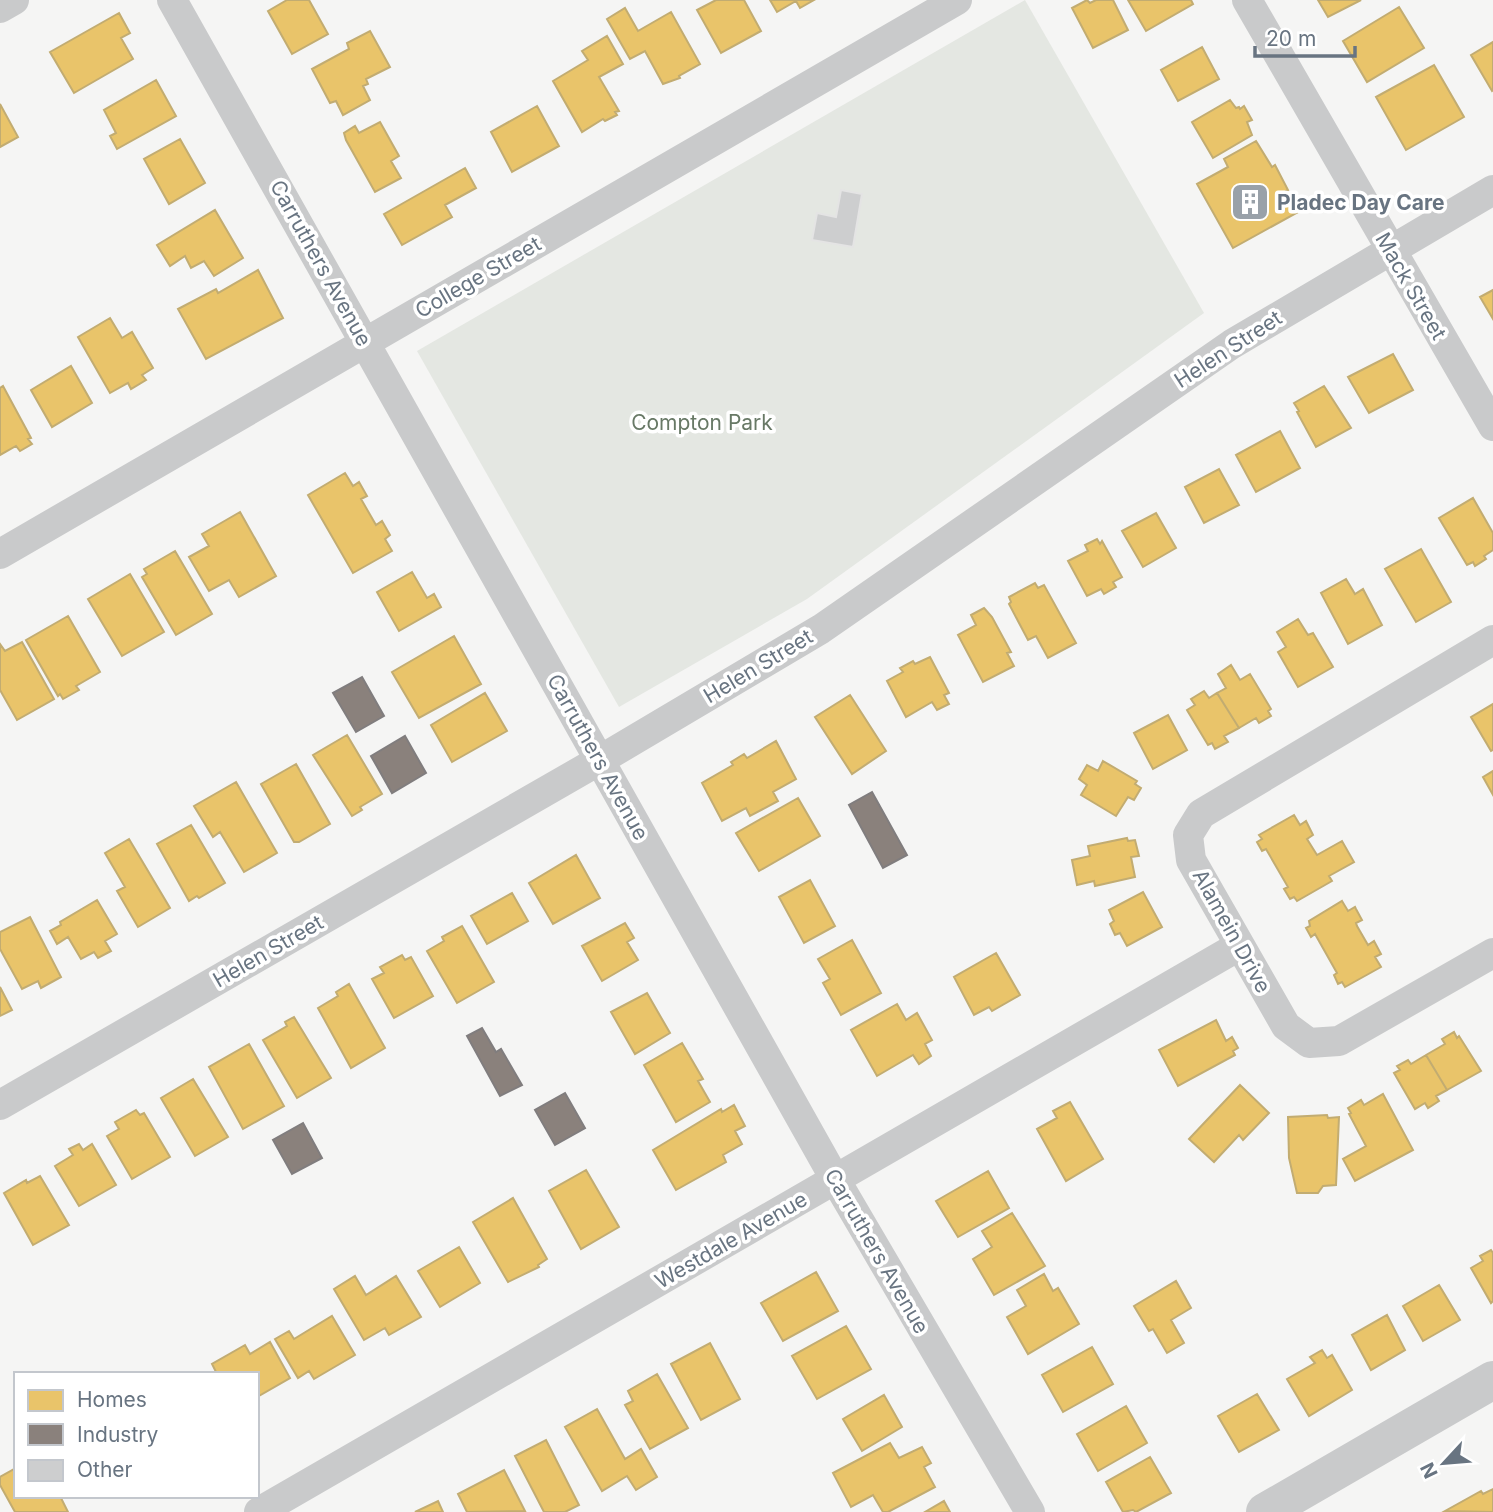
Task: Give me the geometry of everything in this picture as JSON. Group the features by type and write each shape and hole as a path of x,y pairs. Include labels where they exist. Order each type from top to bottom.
{"street":[{"path":"0,8 14,0"},
{"name":"Carruthers Avenue","path":"173,0 835,1179 1030,1512"},
{"name":"College Street","path":"0,554 957,0"},
{"name":"Mack Street","path":"1247,0 1493,426"},
{"name":"Helen Street","path":"0,1105 600,760 821,629 1232,344 1493,190"},
{"name":"Alamein Drive","path":"1493,640 1201,814 1188,835 1191,860 1239,946 1286,1026 1309,1043 1339,1041 1493,953"},
{"name":"Westdale Avenue","path":"259,1512 1239,946"},
{"path":"1265,1512 1493,1380"}],"green space":[{"name":"Compton Park","path":"1025,0 1204,313 807,599 619,707 417,351"}],"building: Homes":[{"path":"287,0 309,0 328,34 292,54 268,11"},
{"path":"716,0 744,0 761,31 721,53 697,10"},
{"path":"770,0 814,0 800,8 796,1 777,12"},
{"path":"1087,0 1090,3 1096,0 1113,0 1128,30 1093,48 1072,8"},
{"path":"1128,0 1191,0 1193,4 1146,31"},
{"path":"1318,0 1361,0 1328,17"},
{"path":"1399,7 1424,48 1367,82 1343,41"},
{"path":"625,8 638,31 671,12 700,64 679,76 680,78 663,84 645,51 630,59 607,19"},
{"path":"119,13 130,33 121,38 133,59 74,93 50,52"},
{"path":"370,31 390,67 366,79 368,84 363,86 370,100 343,115 336,101 330,103 312,69 349,49 347,43"},
{"path":"607,36 623,64 599,77 619,111 615,112 617,115 605,121 603,119 582,132 553,81 588,60 582,51"},
{"path":"1493,42 1493,90 1492,91 1471,55"},
{"path":"1202,47 1219,79 1178,101 1161,70"},
{"path":"1434,65 1464,117 1406,150 1376,97"},
{"path":"156,80 176,116 117,149 110,136 116,133 104,110"},
{"path":"1230,100 1236,108 1244,106 1252,120 1247,122 1252,135 1213,158 1192,122"},
{"path":"0,104 18,137 0,147"},
{"path":"537,106 559,146 512,172 491,132"},
{"path":"380,122 399,156 391,161 401,178 375,192 344,133 355,126 359,133"},
{"path":"180,139 205,183 169,204 144,159"},
{"name":"Pladec Day Care","path":"1256,141 1272,167 1275,165 1298,212 1233,248 1197,184 1228,167 1224,159"},
{"path":"465,168 476,188 445,205 452,217 402,245 384,214"},
{"path":"215,210 243,258 214,276 204,261 191,268 185,256 170,266 157,245"},
{"path":"258,270 283,318 206,359 178,309 216,289 218,293"},
{"path":"1493,290 1493,319 1480,297"},
{"path":"110,318 122,338 132,332 153,368 142,375 146,380 131,389 128,383 110,393 78,337"},
{"path":"1393,354 1413,390 1369,413 1348,377"},
{"path":"71,366 92,403 52,427 31,390"},
{"path":"3,386 32,444 20,451 16,446 0,455 0,388"},
{"path":"1324,386 1351,428 1316,447 1294,403"},
{"path":"1280,431 1300,468 1256,492 1236,455"},
{"path":"1219,469 1239,505 1204,523 1185,487"},
{"path":"345,473 353,486 359,482 367,496 361,499 376,525 382,521 390,535 385,539 392,551 353,573 308,495"},
{"path":"1473,498 1493,533 1493,550 1475,566 1473,562 1467,565 1439,518"},
{"path":"240,512 276,576 239,597 229,580 209,591 189,557 209,546 202,534"},
{"path":"1156,513 1176,548 1143,567 1122,531"},
{"path":"1097,539 1100,544 1102,541 1122,577 1113,582 1116,587 1104,594 1101,589 1087,596 1068,561 1088,551 1085,545"},
{"path":"1421,549 1451,602 1416,622 1385,569"},
{"path":"175,551 212,614 176,635 142,577 147,574 144,569"},
{"path":"412,572 427,598 434,594 441,607 399,631 377,592"},
{"path":"130,574 164,632 122,656 88,599"},
{"path":"1346,579 1355,594 1363,589 1382,625 1348,644 1321,593"},
{"path":"1035,583 1038,588 1044,585 1076,643 1048,658 1036,636 1028,640 1009,604 1009,597"},
{"path":"984,608 992,617 1011,652 1007,653 1014,666 983,682 958,635 976,625 971,615"},
{"path":"68,616 100,672 76,686 79,690 63,699 60,694 58,696 26,640"},
{"path":"1298,619 1308,635 1313,633 1333,667 1298,687 1278,652 1286,647 1277,632"},
{"path":"454,636 481,684 419,718 392,672"},
{"path":"22,642 54,699 17,720 0,690 0,644 5,651"},
{"path":"930,657 949,693 944,695 949,704 937,710 932,702 906,717 887,681 903,672 900,668"},
{"path":"1231,665 1240,680 1250,674 1271,709 1268,711 1271,716 1259,723 1256,718 1239,728 1217,693 1226,688 1218,674"},
{"path":"1204,691 1209,698 1217,693 1239,728 1224,736 1228,742 1215,749 1212,743 1208,745 1187,710 1195,705 1191,699"},
{"path":"485,693 507,731 452,762 431,725"},
{"path":"850,695 886,751 852,774 815,717"},
{"path":"1493,704 1493,750 1491,751 1471,717"},
{"path":"1168,715 1187,750 1153,769 1134,733"},
{"path":"347,735 382,794 360,807 362,810 352,816 313,755"},
{"path":"776,741 796,779 773,792 778,801 750,816 746,808 722,821 702,783 733,765 731,762 744,754 747,758"},
{"path":"1103,761 1137,781 1135,784 1141,788 1134,800 1128,797 1116,816 1081,795 1087,785 1079,779 1087,765 1098,771"},
{"path":"296,764 330,824 299,842 294,842 261,784"},
{"path":"1493,771 1493,795 1483,777"},
{"path":"236,782 277,853 244,872 220,832 213,837 194,806"},
{"path":"798,798 820,836 759,871 736,833"},
{"path":"1294,815 1300,825 1306,821 1313,835 1307,839 1317,855 1342,841 1354,862 1329,876 1332,881 1297,901 1294,897 1290,899 1284,889 1288,887 1266,849 1262,851 1257,842 1262,839 1259,835"},
{"path":"191,825 225,883 189,901 157,844"},
{"path":"1127,838 1128,841 1135,840 1139,856 1131,857 1135,877 1095,886 1094,881 1077,885 1072,860 1090,856 1088,846"},
{"path":"129,839 170,908 138,927 117,891 125,887 105,853"},
{"path":"576,855 600,898 553,924 529,883"},
{"path":"810,880 835,926 804,943 779,897"},
{"path":"1143,892 1162,927 1127,946 1120,933 1115,935 1110,924 1114,921 1109,910"},
{"path":"512,893 528,921 487,944 471,916"},
{"path":"97,900 117,934 105,941 111,951 98,958 94,952 81,959 68,937 57,944 50,931"},
{"path":"1342,901 1348,911 1355,907 1362,920 1356,923 1357,926 1368,945 1374,941 1381,954 1375,957 1381,967 1345,987 1342,982 1338,984 1334,975 1337,973 1315,934 1311,937 1306,928 1310,926 1309,921"},
{"path":"30,917 61,977 41,988 38,981 22,989 0,949 0,932"},
{"path":"625,923 634,938 627,942 638,960 602,981 582,946"},
{"path":"462,926 494,982 457,1003 427,951 444,941 442,937"},
{"path":"852,940 881,993 841,1015 823,983 830,979 818,959"},
{"path":"996,953 1020,995 992,1011 989,1007 974,1015 954,977"},
{"path":"402,955 405,960 411,957 433,996 394,1018 372,979 384,973 380,967"},
{"path":"349,984 385,1048 351,1068 318,1008 338,996 336,992"},
{"path":"0,987 12,1010 0,1016"},
{"path":"647,993 670,1033 635,1054 611,1012"},
{"path":"897,1004 906,1020 917,1013 932,1040 925,1044 931,1056 919,1064 913,1055 877,1076 851,1030"},
{"path":"294,1017 331,1078 297,1098 263,1040 287,1026 285,1022"},
{"path":"1216,1020 1226,1041 1232,1037 1238,1048 1233,1051 1235,1055 1178,1086 1159,1050"},
{"path":"1454,1032 1481,1071 1447,1090 1426,1055 1445,1044 1442,1039"},
{"path":"682,1043 703,1079 698,1081 710,1102 676,1122 644,1065"},
{"path":"249,1044 284,1106 243,1129 209,1067"},
{"path":"1426,1055 1447,1090 1436,1096 1439,1101 1428,1108 1425,1103 1415,1109 1394,1073 1400,1070 1397,1066 1408,1060 1411,1064"},
{"path":"193,1079 228,1137 195,1156 161,1098"},
{"path":"1240,1085 1269,1113 1243,1140 1239,1135 1214,1162 1189,1139"},
{"path":"1383,1094 1413,1150 1355,1181 1343,1159 1366,1146 1348,1108 1361,1100 1364,1105"},
{"path":"1070,1102 1103,1159 1066,1181 1037,1129 1057,1118 1053,1111"},
{"path":"734,1105 745,1126 735,1131 742,1144 723,1155 726,1162 676,1190 653,1150 721,1109 722,1112"},
{"path":"136,1110 140,1115 144,1113 170,1157 132,1179 107,1136 119,1129 115,1122"},
{"path":"1327,1115 1328,1118 1339,1117 1336,1185 1323,1186 1318,1193 1297,1193 1289,1158 1288,1117"},
{"path":"79,1144 83,1150 92,1144 116,1185 79,1206 55,1166 73,1155 69,1149"},
{"path":"586,1170 619,1227 581,1249 549,1191"},
{"path":"988,1171 1009,1208 958,1237 936,1201"},
{"path":"40,1176 69,1225 33,1245 4,1193 26,1180 27,1183"},
{"path":"513,1198 547,1259 538,1265 539,1267 508,1282 473,1222"},
{"path":"1012,1213 1045,1266 994,1295 973,1259 992,1247 982,1231"},
{"path":"459,1247 480,1283 440,1307 418,1271"},
{"path":"1491,1250 1491,1303 1471,1268 1483,1261 1480,1256"},
{"path":"816,1272 838,1311 783,1341 761,1303"},
{"path":"1044,1274 1053,1291 1058,1288 1079,1324 1028,1354 1007,1317 1026,1306 1017,1290"},
{"path":"355,1276 366,1295 396,1276 421,1317 389,1335 385,1328 364,1340 334,1289"},
{"path":"1176,1281 1191,1308 1171,1320 1184,1343 1167,1353 1153,1329 1149,1331 1134,1306"},
{"path":"1439,1285 1460,1320 1423,1341 1403,1306"},
{"path":"1387,1315 1405,1350 1371,1370 1352,1335"},
{"path":"332,1316 355,1355 314,1379 309,1371 298,1378 275,1339 289,1331 294,1339"},
{"path":"846,1326 871,1369 817,1399 792,1356"},
{"path":"270,1342 290,1378 259,1396 259,1372 216,1372 212,1364 245,1345 250,1354"},
{"path":"710,1343 740,1399 701,1420 671,1364"},
{"path":"1092,1347 1113,1384 1063,1412 1042,1375"},
{"path":"1322,1350 1327,1358 1332,1355 1352,1390 1309,1416 1287,1379 1315,1363 1310,1357"},
{"path":"657,1374 688,1428 650,1449 625,1405 633,1401 628,1391"},
{"path":"1257,1394 1279,1430 1239,1452 1218,1416"},
{"path":"884,1395 902,1427 862,1451 843,1419"},
{"path":"1126,1406 1147,1443 1098,1471 1077,1434"},
{"path":"597,1409 625,1459 641,1449 657,1477 636,1490 627,1476 602,1491 565,1427"},
{"path":"546,1440 579,1505 565,1512 544,1512 515,1456"},
{"path":"890,1443 899,1458 922,1447 931,1463 924,1467 935,1487 888,1512 883,1512 873,1495 851,1507 833,1473"},
{"path":"1150,1457 1171,1493 1136,1512 1123,1512 1106,1482"},
{"path":"14,1469 14,1498 61,1498 68,1512 15,1512 0,1485 0,1477"},
{"path":"504,1470 525,1511 467,1512 458,1494"},
{"path":"1493,1489 1493,1512 1445,1511 1481,1491 1483,1494"},
{"path":"438,1501 443,1512 415,1512"},
{"path":"944,1501 950,1512 925,1512"}],"building: Industry":[{"path":"362,677 384,716 356,732 333,693"},
{"path":"405,736 426,773 392,793 371,756"},
{"path":"872,792 907,855 883,868 849,805"},
{"path":"482,1028 496,1052 501,1049 522,1085 500,1096 467,1036"},
{"path":"565,1093 585,1128 555,1145 535,1110"},
{"path":"303,1123 322,1158 292,1174 273,1140"}],"building: Other":[{"path":"841,190 862,194 853,247 812,240 817,213 836,217"}],"place":[{"name":"Pladec Day Care","path":"1250,202"}]}
